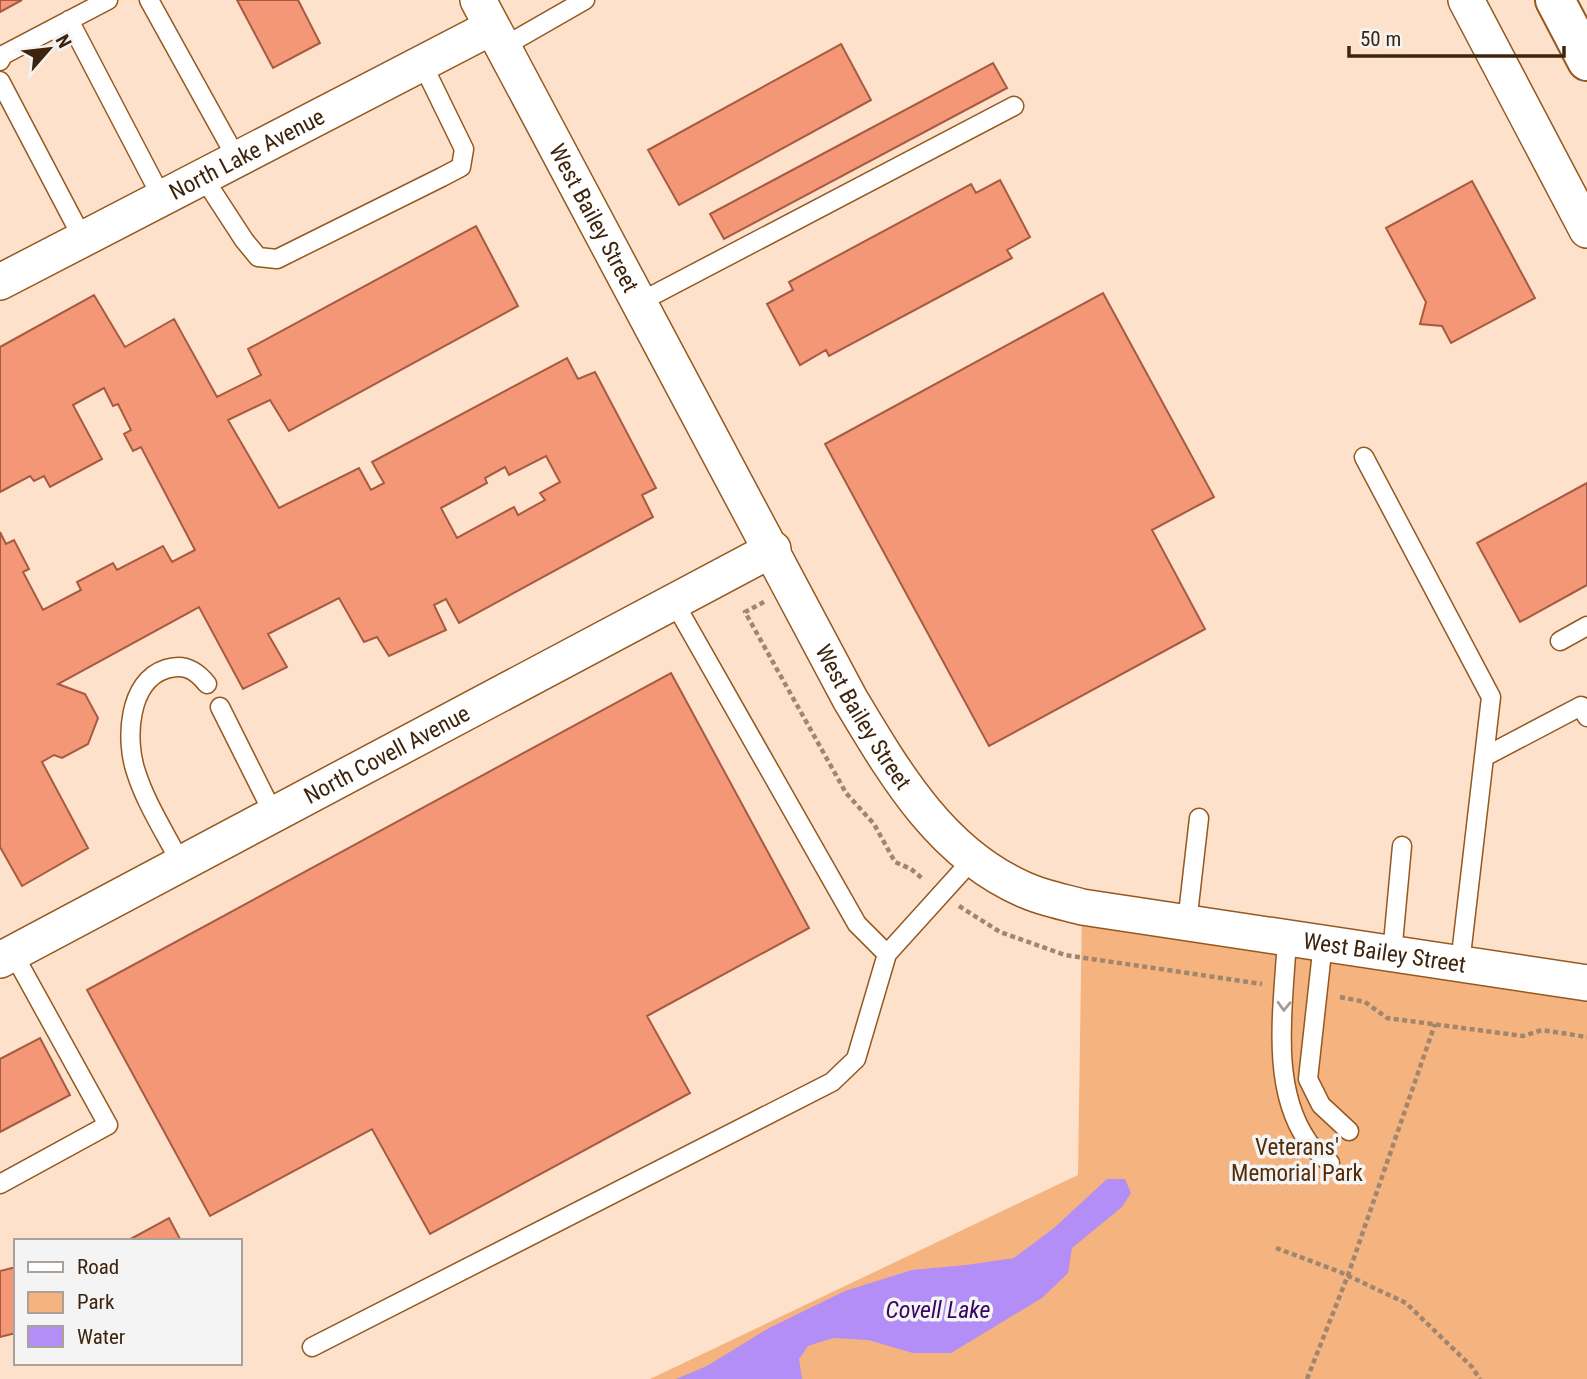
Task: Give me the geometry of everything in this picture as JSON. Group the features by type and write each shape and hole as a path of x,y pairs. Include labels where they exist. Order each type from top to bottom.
{"highway":[{"path":"1555,0 1587,61"}],"street":[{"path":"1466,0 1587,230"},
{"name":"North Lake Avenue","path":"0,282 422,63 491,24"},
{"name":"West Bailey Street","path":"491,24 773,549 850,699 904,786 946,837 972,860 1027,891 1082,907 1587,983"},
{"name":"North Covell Avenue","path":"7,957 773,549"}],"lane":[{"path":"0,61 3,55 108,0"},
{"path":"149,0 237,159"},
{"path":"491,24 585,0"},
{"path":"69,20 162,198"},
{"path":"203,177 258,257 277,259 442,177 461,167 464,149 422,63"},
{"path":"0,81 83,239"},
{"path":"640,302 1014,106"},
{"path":"1364,457 1491,696 1460,964"},
{"path":"674,602 857,924 887,954"},
{"path":"1560,641 1587,626"},
{"path":"181,864 135,771 131,741 135,699 149,677 176,666 189,667 200,674 207,684"},
{"path":"1484,757 1581,706 1587,717"},
{"path":"220,707 274,815"},
{"path":"1187,923 1199,818"},
{"path":"1392,954 1402,846"},
{"path":"312,1348 832,1082 856,1059 887,954 972,860"},
{"path":"1287,938 1282,1052 1287,1100 1307,1142 1330,1163"},
{"path":"1323,943 1308,1079 1321,1105 1349,1131"},
{"path":"0,1184 108,1125 7,957"}],"path":[{"path":"1307,1379 1348,1275 1436,1024"},
{"path":"1276,1248 1348,1275 1406,1303 1472,1367 1480,1379"}],"green space":[{"name":"Veterans' Memorial Park","path":"1082,907 1587,996 1587,1379 650,1379 1078,1175"}],"water":[{"name":"Covell Lake","path":"1107,1179 1125,1179 1131,1193 1122,1207 1072,1248 1068,1273 1042,1298 951,1353 913,1353 868,1340 833,1338 808,1346 799,1359 802,1379 676,1379 707,1366 769,1328 845,1291 912,1270 1014,1258 1054,1228"}],"building":[{"path":"0,0 22,0 0,12"},
{"path":"237,0 298,0 320,43 273,68"},
{"path":"841,44 871,100 679,205 648,150"},
{"path":"993,63 1007,88 724,239 710,214"},
{"path":"1000,180 1030,237 1007,250 1012,258 829,356 826,350 800,365 767,304 793,290 789,282 971,184 976,193"},
{"path":"1472,181 1535,298 1451,343 1442,326 1420,324 1426,302 1386,228"},
{"path":"476,226 518,306 289,431 270,400 228,420 279,508 359,468 371,490 384,483 372,462 567,358 578,379 595,372 656,488 642,495 653,517 459,623 446,599 434,605 446,630 389,656 377,637 364,642 339,598 268,634 287,667 243,689 199,607 58,684 85,694 98,718 88,744 62,758 54,755 42,762 88,848 22,886 0,847 0,532 6,544 14,540 29,569 23,572 43,610 81,590 77,582 113,563 117,570 163,546 172,562 195,550 141,447 133,451 124,434 131,430 118,404 113,406 104,388 73,405 102,459 50,487 44,476 34,481 30,476 0,492 0,347 94,295 125,347 174,319 217,397 261,375 248,349","holes":["546,456 560,482 540,493 545,500 518,515 514,507 457,538 441,508 487,483 485,478 505,467 509,475"]},
{"path":"1103,293 1214,497 1152,530 1205,629 989,746 825,444"},
{"path":"1587,483 1587,585 1520,622 1477,543"},
{"path":"671,673 809,928 647,1016 690,1093 430,1234 372,1129 210,1216 87,990"},
{"path":"40,1038 70,1095 0,1132 0,1059"},
{"path":"169,1218 180,1239 131,1239"},
{"path":"14,1268 14,1334 0,1337 0,1271"}]}
